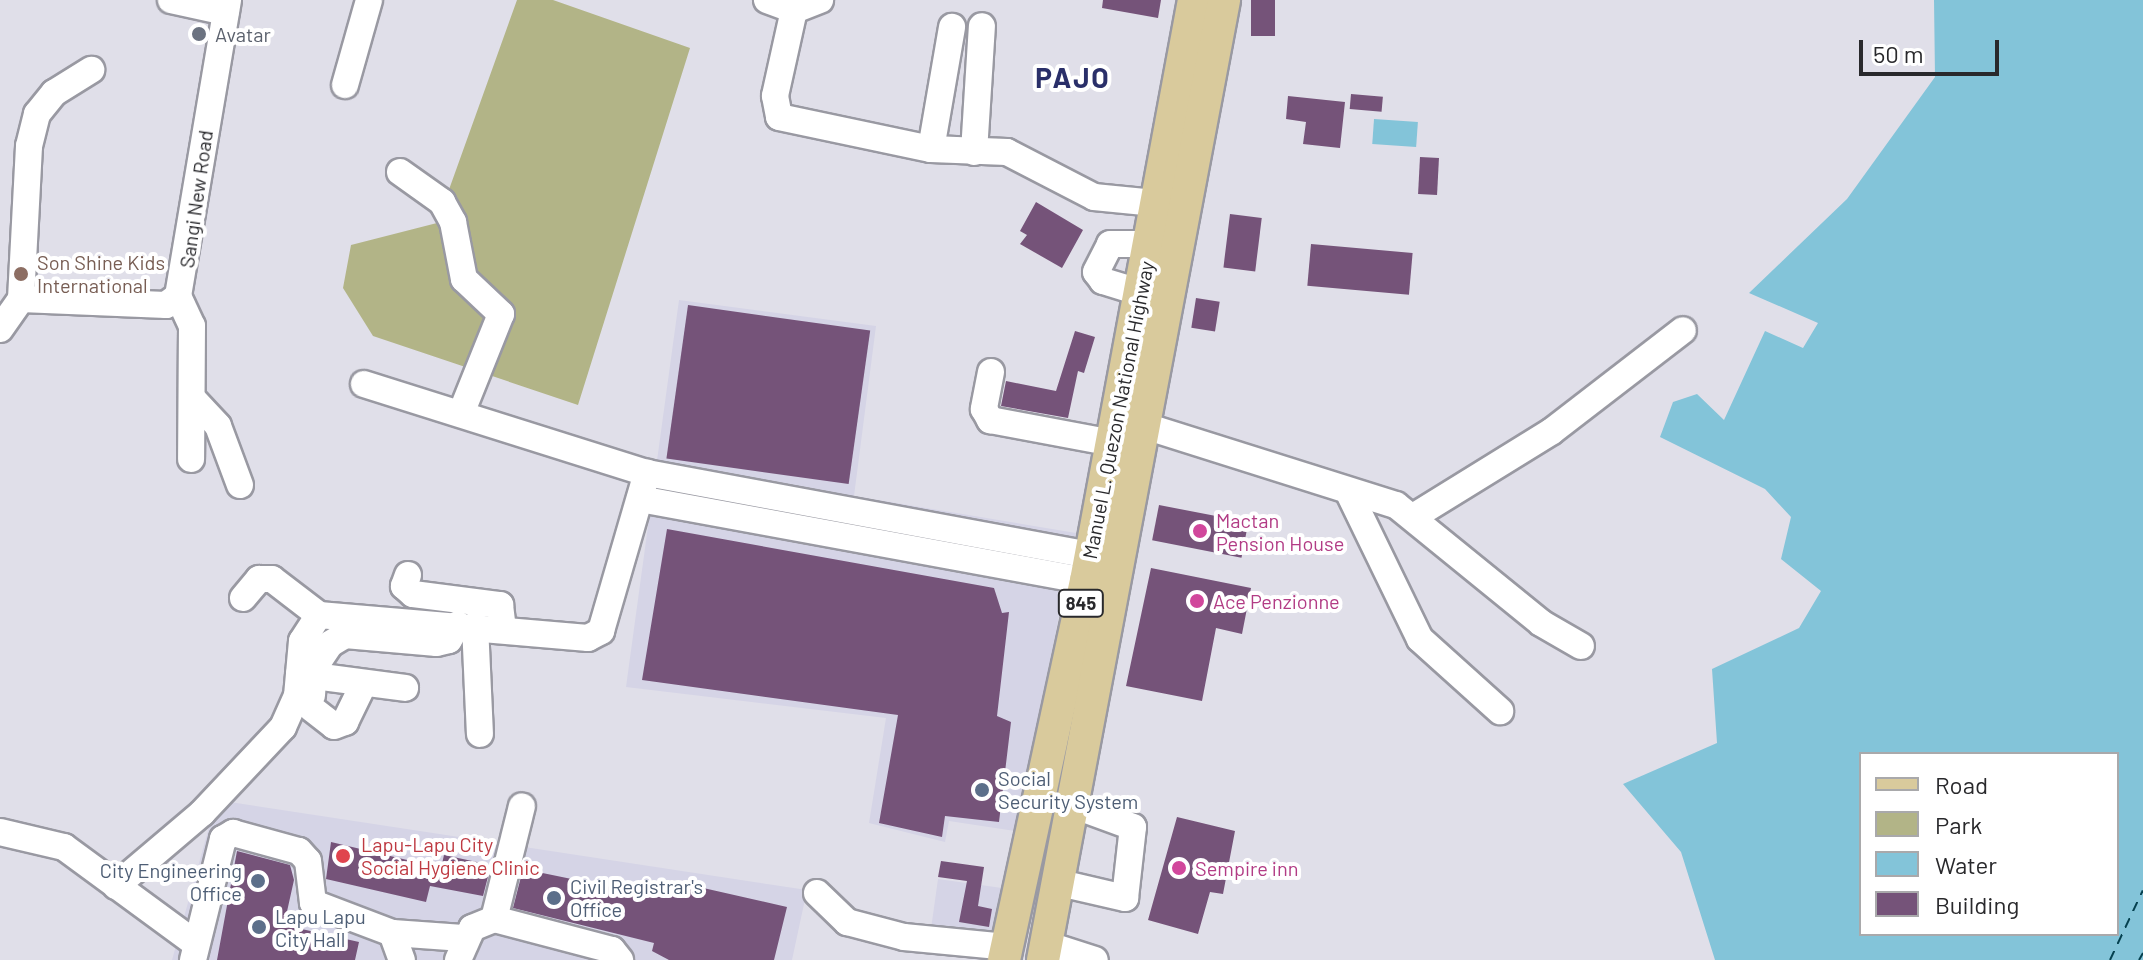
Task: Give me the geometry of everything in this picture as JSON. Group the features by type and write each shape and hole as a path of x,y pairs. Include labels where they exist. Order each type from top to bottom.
{"main road":[{"name":"Manuel L. Quezon National Highway","path":"1005,954 1088,568 1139,292 1164,245 1155,203 1194,0"},
{"name":"Manuel L. Quezon National Highway","path":"1045,952 1145,426 1164,245 1224,0"}],"street":[{"path":"171,0 227,6"},
{"path":"345,85 369,0"},
{"path":"767,0 794,10 820,0"},
{"name":"Sangi New Road","path":"21,299 166,305 178,296 227,6"},
{"path":"794,10 775,96 779,117 931,149 1020,156 1094,197 1155,203"},
{"path":"974,152 982,26"},
{"path":"931,149 952,27"},
{"path":"0,329 21,299 29,146 37,114 54,93 91,70"},
{"path":"400,172 442,202 453,222 464,279 501,314 462,411"},
{"path":"1139,292 1103,281 1096,272 1110,244 1164,245"},
{"path":"178,296 192,326 194,400 191,459"},
{"path":"1413,517 1552,431 1683,330"},
{"path":"991,372 984,409 990,420 1113,443"},
{"path":"364,384 462,411 647,473 972,546 1088,568"},
{"path":"194,400 218,426 240,485"},
{"path":"1145,426 1350,495 1396,505 1541,623 1581,646"},
{"path":"243,598 259,579 272,579 319,615 503,628 588,638 601,631 647,473"},
{"path":"1350,495 1420,639 1500,711"},
{"path":"640,499 972,546"},
{"path":"408,575 404,586 413,594 500,605 503,628"},
{"path":"319,615 306,629 306,676 311,708 334,726 345,722 364,683"},
{"path":"283,727 306,676 330,644 345,635 437,643 449,640 466,625"},
{"path":"466,625 480,734"},
{"path":"306,676 405,688"},
{"path":"116,886 202,813 283,727 311,708"},
{"path":"1060,883 1125,898 1133,827 1073,805"},
{"path":"0,832 64,847 195,952 223,839 233,833 299,851 308,861 313,903 392,933 461,949 494,919 522,806"},
{"path":"817,893 847,922 904,937 1005,954"},
{"path":"494,919 612,950 620,960"},
{"path":"392,933 402,960"},
{"path":"1045,952 1095,960"}],"shaded area":[{"path":"679,300 876,326 854,496 1076,533 1015,831 949,821 945,842 869,823 886,718 626,687"},
{"path":"230,802 807,890 792,960 172,960 211,820"},
{"path":"938,879 1005,888 998,938 931,929"}],"green space":[{"path":"517,0 553,0 690,48 578,405 373,336 343,288 351,245 437,223"}],"water":[{"path":"1934,0 2143,0 2143,960 1715,960 1681,852 1623,784 1717,743 1712,669 1799,628 1821,591 1781,559 1791,517 1765,489 1660,437 1673,402 1697,394 1724,420 1765,331 1803,348 1818,323 1749,293 1847,199 1935,77"},
{"path":"1374,119 1418,122 1416,147 1372,144"}],"building":[{"path":"1103,0 1161,0 1158,18 1102,8"},
{"path":"1251,0 1275,0 1275,36 1251,36"},
{"path":"1351,94 1383,97 1382,112 1350,109"},
{"path":"1288,96 1345,102 1340,148 1303,144 1306,122 1286,119"},
{"path":"1420,157 1439,158 1437,195 1418,194"},
{"path":"1036,202 1083,230 1062,268 1020,244 1027,235 1020,231"},
{"path":"1230,214 1262,218 1255,271 1223,268"},
{"path":"1311,244 1413,253 1409,295 1307,286"},
{"path":"1196,298 1220,302 1215,331 1191,328"},
{"path":"688,305 870,331 849,484 666,458"},
{"path":"1075,331 1095,337 1084,373 1078,371 1068,418 1001,406 1006,381 1056,391"},
{"name":"Mactan Pension House","path":"1159,505 1248,522 1241,558 1152,540"},
{"path":"667,529 994,588 1002,613 1009,612 997,716 1011,722 999,822 945,816 942,837 879,823 898,715 642,680"},
{"path":"1151,568 1251,588 1242,634 1216,628 1202,701 1126,686"},
{"path":"1177,817 1235,831 1223,894 1210,892 1198,934 1148,920"},
{"path":"331,842 441,868 444,855 491,865 483,896 430,886 426,902 326,879"},
{"path":"237,851 290,865 294,880 284,925 359,942 355,960 217,960"},
{"path":"941,861 984,867 978,906 992,909 989,927 959,922 967,881 938,877"},
{"path":"523,869 664,898 668,880 787,907 774,960 669,960 652,951 654,943 513,908"}],"ferry route":[{"path":"2110,960 2143,890"},
{"path":"2139,960 2143,953"}],"place":[{"name":"Avatar","path":"199,34"},
{"name":"Son Shine Kids International","path":"21,274"},
{"name":"Mactan Pension House","path":"1200,531"},
{"name":"Ace Penzionne","path":"1197,601"},
{"name":"Social Security System","path":"982,790"},
{"name":"Lapu-Lapu City Social Hygiene Clinic","path":"343,856"},
{"name":"Sempire inn","path":"1179,868"},
{"name":"City Engineering Office","path":"258,881"},
{"name":"Civil Registrar's Office","path":"554,898"},
{"name":"Lapu Lapu City Hall","path":"259,927"}],"district":[{"name":"PAJO","path":"1073,77"}]}
